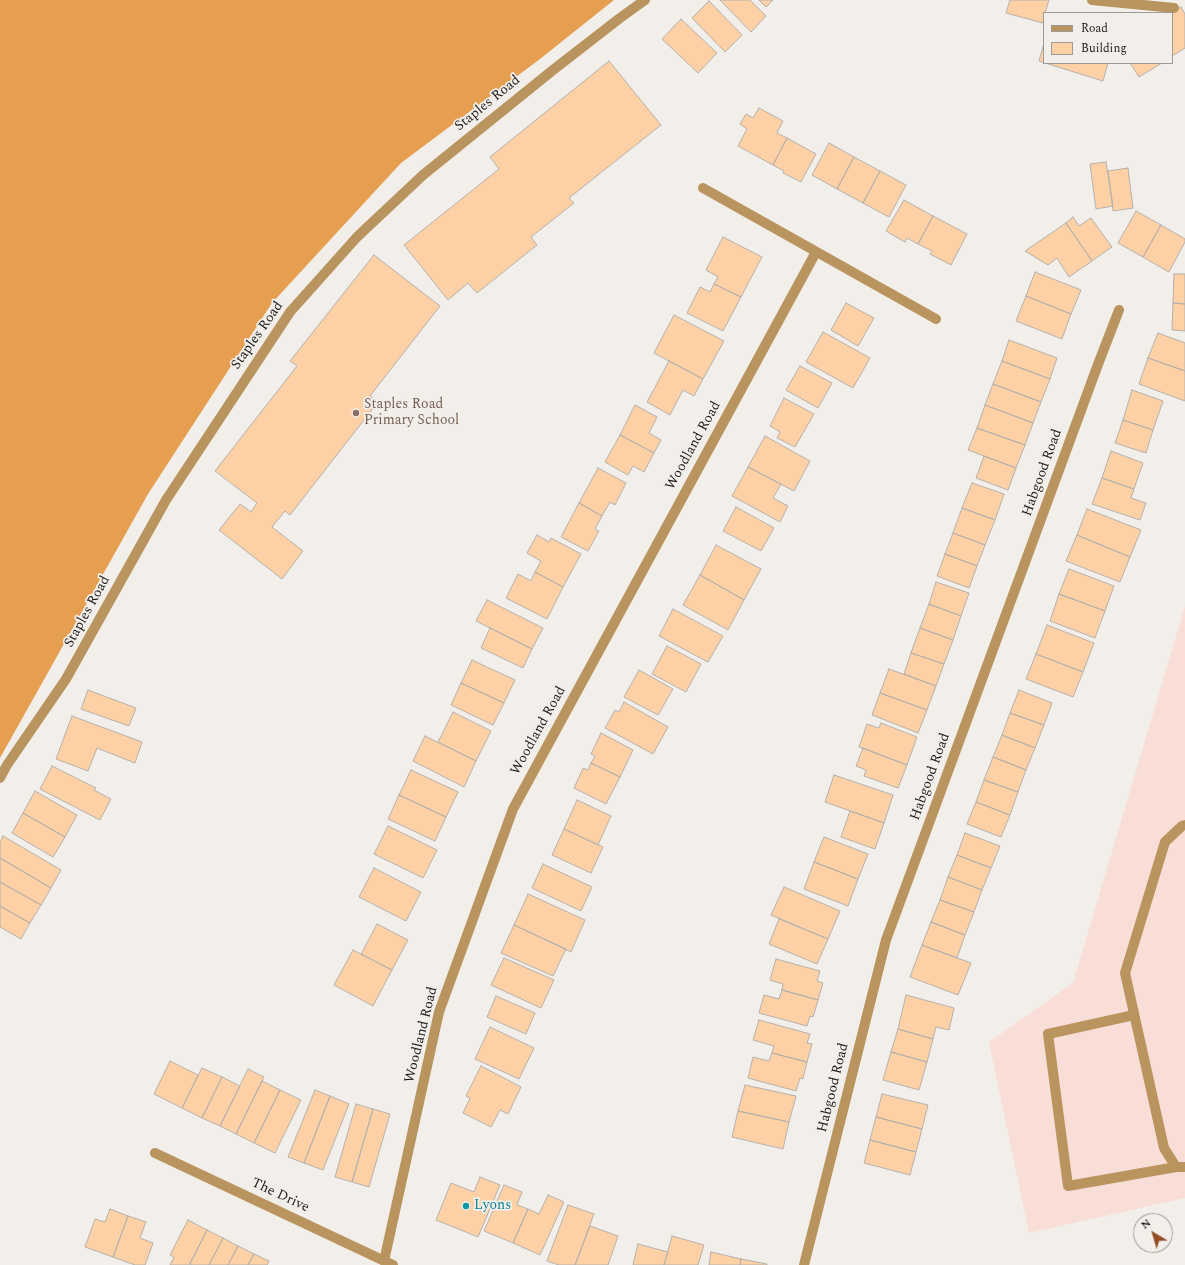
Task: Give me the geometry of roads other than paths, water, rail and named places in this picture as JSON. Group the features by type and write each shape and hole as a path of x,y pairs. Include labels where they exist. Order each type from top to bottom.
{"street":[{"name":"Staples Road","path":"0,778 7,765 66,679 166,500 290,312 357,237 423,175 553,70 645,0"},
{"path":"1092,0 1174,8"},
{"path":"703,188 936,319"},
{"name":"Woodland Road","path":"389,1263 439,1012 513,809 816,252"},
{"name":"Habgood Road","path":"804,1265 886,940 1119,310"},
{"path":"1134,1015 1048,1034 1068,1186 1180,1168 1164,1148 1125,973 1165,842 1185,825"},
{"name":"The Drive","path":"155,1153 389,1263"}],"place":[{"name":"Staples Road Primary School","path":"356,413"},
{"name":"Lyons","path":"466,1206"}]}
